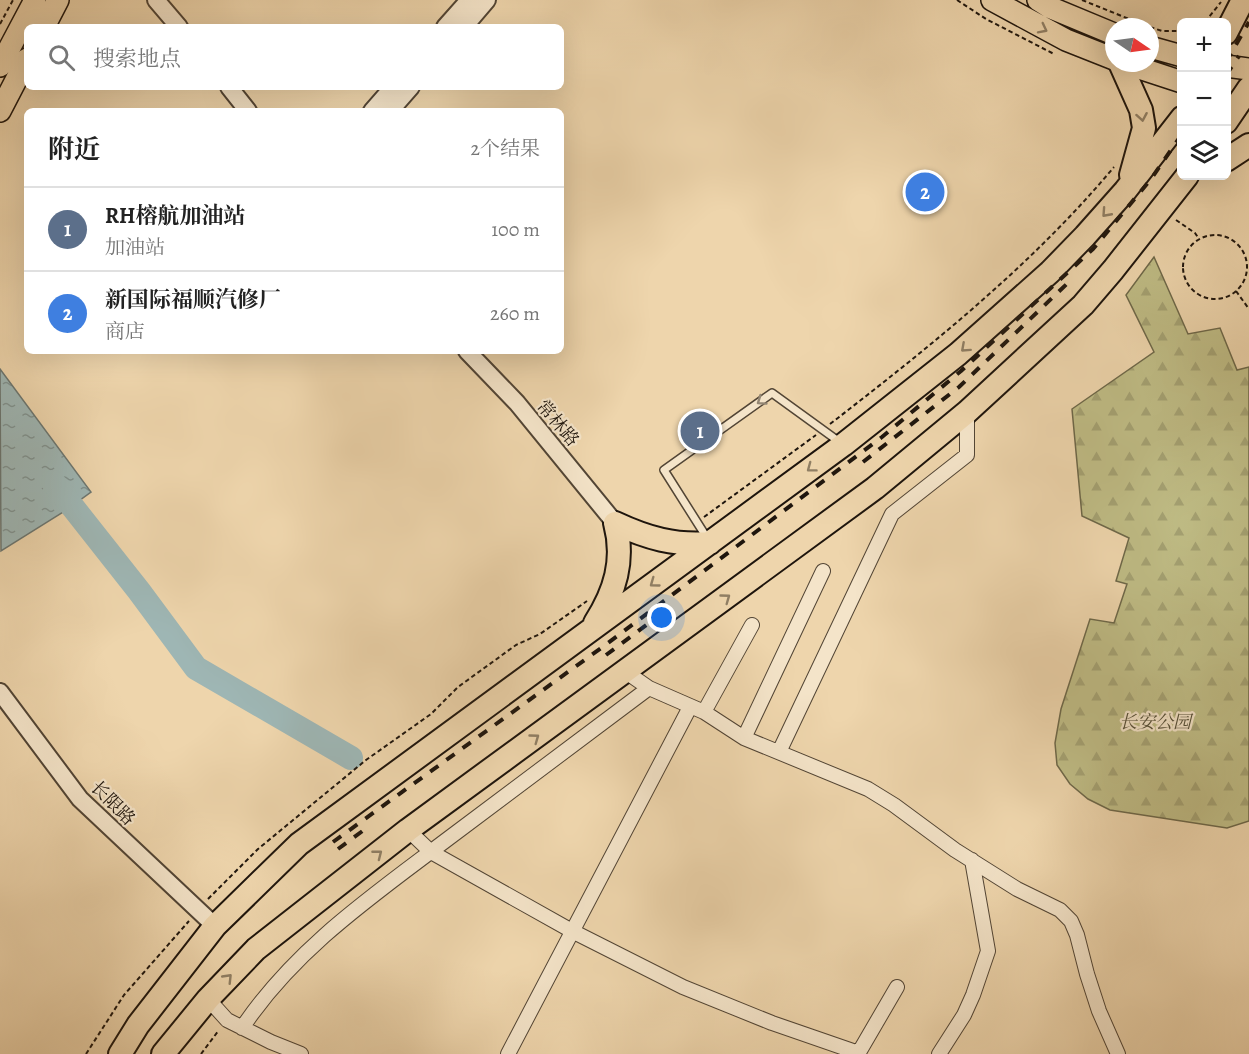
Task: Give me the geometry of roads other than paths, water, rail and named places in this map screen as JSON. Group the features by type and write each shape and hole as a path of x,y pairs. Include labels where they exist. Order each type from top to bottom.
{"highway":[{"path":"1231,25 1243,0"},
{"path":"1125,191 1144,128 1141,110 1126,72"},
{"path":"1231,114 1242,92"},
{"path":"120,1054 138,1025 215,926 299,844 843,445 958,354 1034,286 1085,236 1125,191 1177,124"},
{"path":"1231,157 1249,145"},
{"path":"163,1054 207,999 256,949 408,830 875,488 967,412 1083,304 1113,270 1184,180"},
{"path":"1161,210 1201,180"},
{"path":"615,523 656,540 691,544 710,543"},
{"path":"592,629 613,591 618,575 619,536 615,523"}],"main road":[{"path":"0,66 35,0"},
{"path":"46,24 58,0"},
{"path":"992,0 1066,40 1105,55"},
{"path":"1038,0 1049,7 1105,30"},
{"path":"1159,50 1177,55"},
{"path":"0,111 24,65"},
{"path":"1231,67 1249,69"},
{"path":"1150,72 1177,80"}],"street":[{"path":"156,0 176,24"},
{"path":"448,24 469,0"},
{"path":"467,24 487,0"},
{"path":"232,90 246,108"},
{"path":"375,108 390,90"},
{"path":"393,108 408,90"},
{"name":"常林路","path":"471,354 517,403 615,523"},
{"path":"779,752 892,514 967,455 967,412"},
{"path":"744,738 823,570"},
{"path":"704,712 752,625"},
{"path":"626,672 649,688 704,712 744,738 868,789 1017,889 1060,910 1071,921 1077,935 1099,1011 1118,1054"},
{"path":"242,1028 275,984 304,953 391,880 649,688"},
{"name":"长限路","path":"0,692 80,799 215,926"},
{"path":"508,1054 690,707"},
{"path":"408,830 431,852 572,932 683,987 858,1054 897,987"},
{"path":"939,1054 968,1005 988,951 972,860"},
{"path":"207,999 227,1020 301,1054"}],"lane":[{"path":"710,543 664,470 772,393 843,445"}],"water":[{"path":"0,369 91,492 1,551"}],"waterway":[{"path":"53,482 196,668 351,758"}],"railway":[{"path":"1231,53 1249,22"},
{"path":"1228,72 1239,56"},
{"path":"333,842 608,643 882,437 961,371 1093,249 1151,179 1177,141"},
{"path":"863,462 959,387 1073,278"},
{"path":"606,655 664,612"},
{"path":"338,849 368,827"}],"place":[{"name":"新国际福顺汽修厂","path":"925,192"},
{"name":"RH榕航加油站","path":"700,431"}],"park label":[{"name":"长安公园","path":"1155,722"}]}
